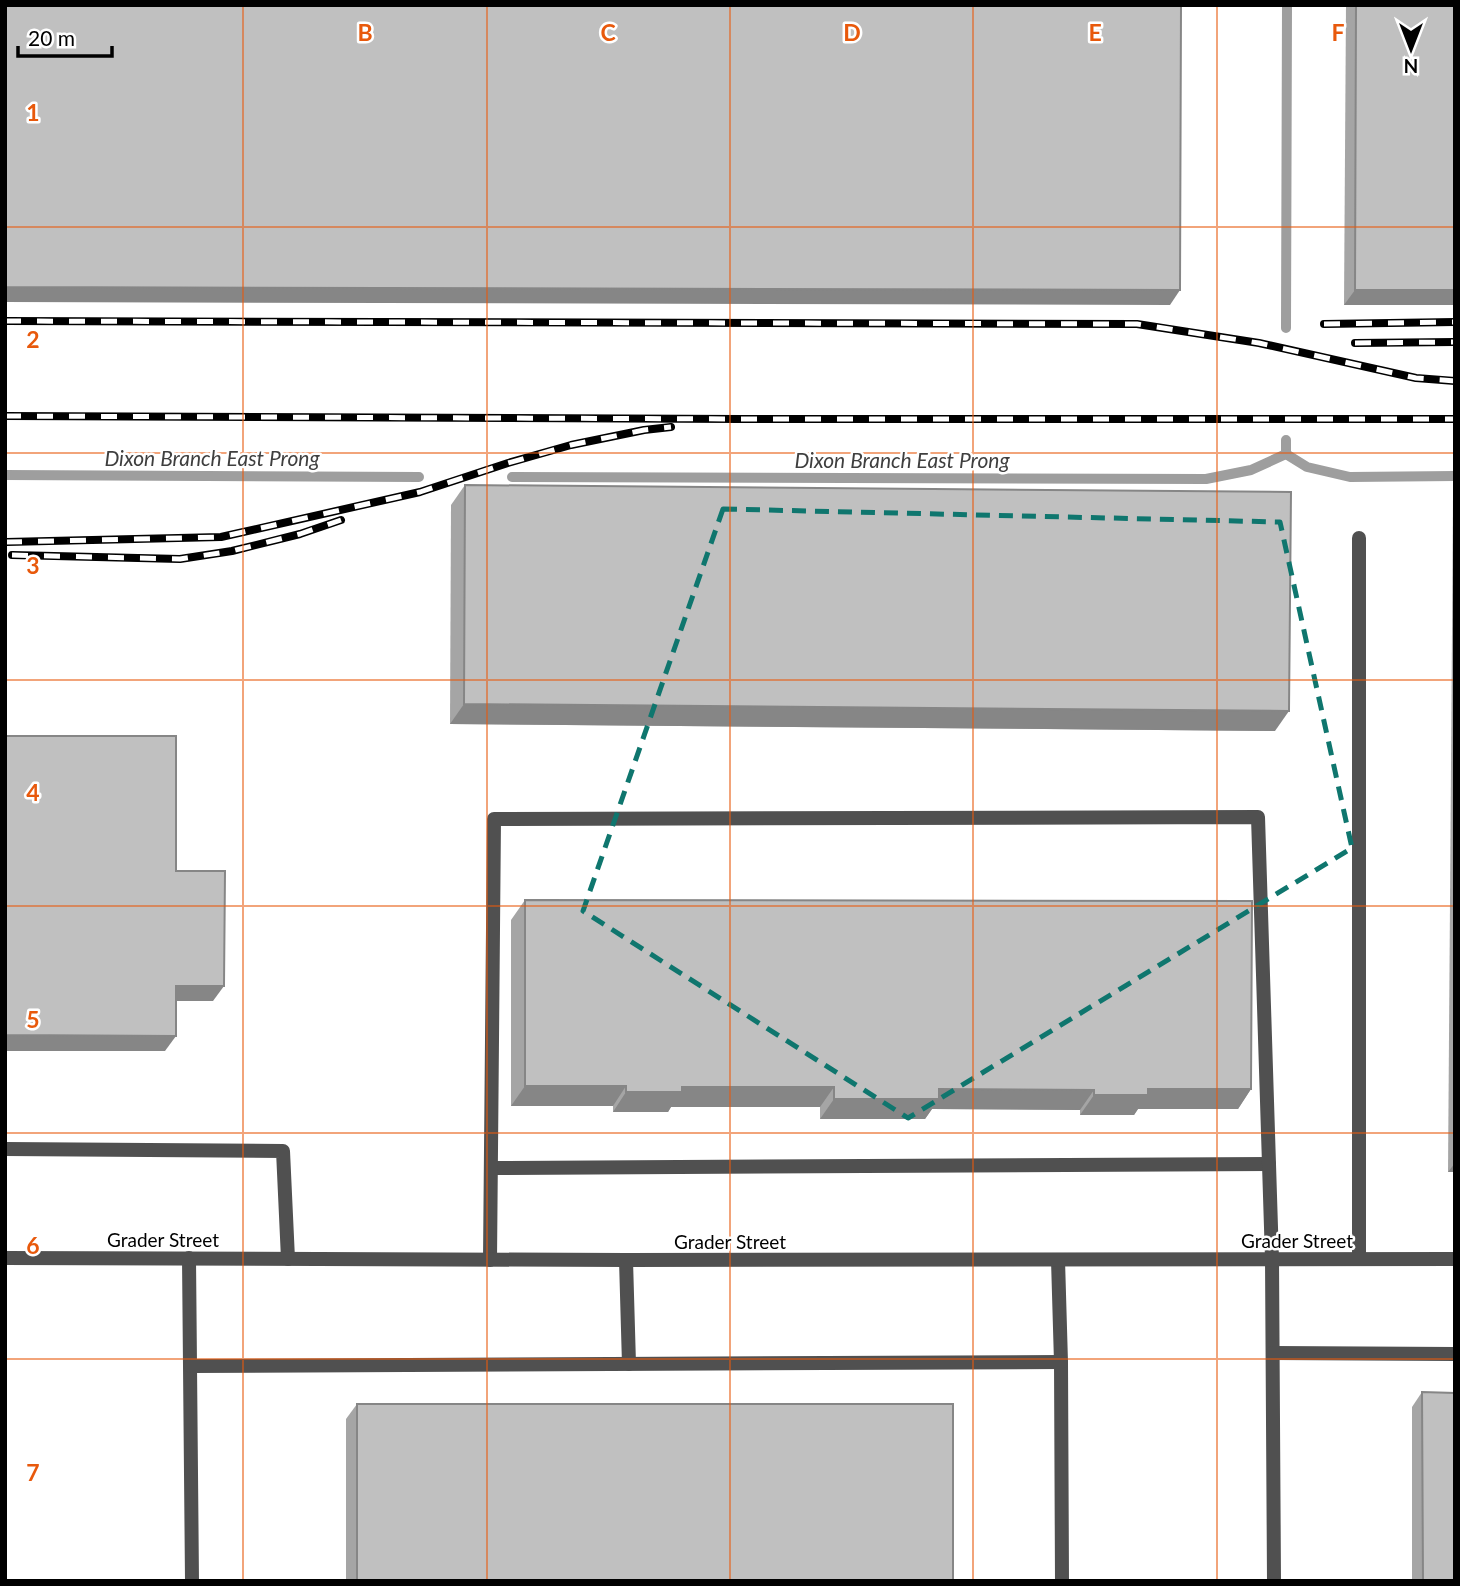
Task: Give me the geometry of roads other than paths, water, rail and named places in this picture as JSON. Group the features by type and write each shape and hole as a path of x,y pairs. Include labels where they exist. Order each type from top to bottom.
{"street":[{"path":"1359,538 1359,1259"},
{"path":"490,1260 494,819 1258,817 1272,1259 1274,1581"},
{"path":"5,1149 283,1151 288,1259"},
{"path":"491,1168 1269,1164"},
{"name":"Grader Street","path":"5,1258 1455,1259"},
{"path":"188,1258 192,1581"},
{"path":"626,1260 629,1364"},
{"path":"1058,1260 1062,1581"},
{"path":"1273,1353 1455,1354"},
{"path":"191,1366 1061,1362"}],"waterway":[{"name":"Dixon Branch East Prong","path":"1286,328 1287,5"},
{"name":"Dixon Branch East Prong","path":"1286,440 1286,454 1307,467 1350,477 1455,476"},
{"name":"Dixon Branch East Prong","path":"512,477 1206,479 1251,470 1286,454"},
{"name":"Dixon Branch East Prong","path":"5,475 419,477"}],"railway":[{"path":"5,321 1137,324 1259,343 1416,378 1455,381"},
{"path":"1324,324 1455,322"},
{"path":"1355,343 1455,342"},
{"path":"5,416 1455,419"},
{"path":"6,542 221,537 420,492 571,445 671,427"},
{"path":"12,555 180,559 232,551 300,534 341,520"}]}
